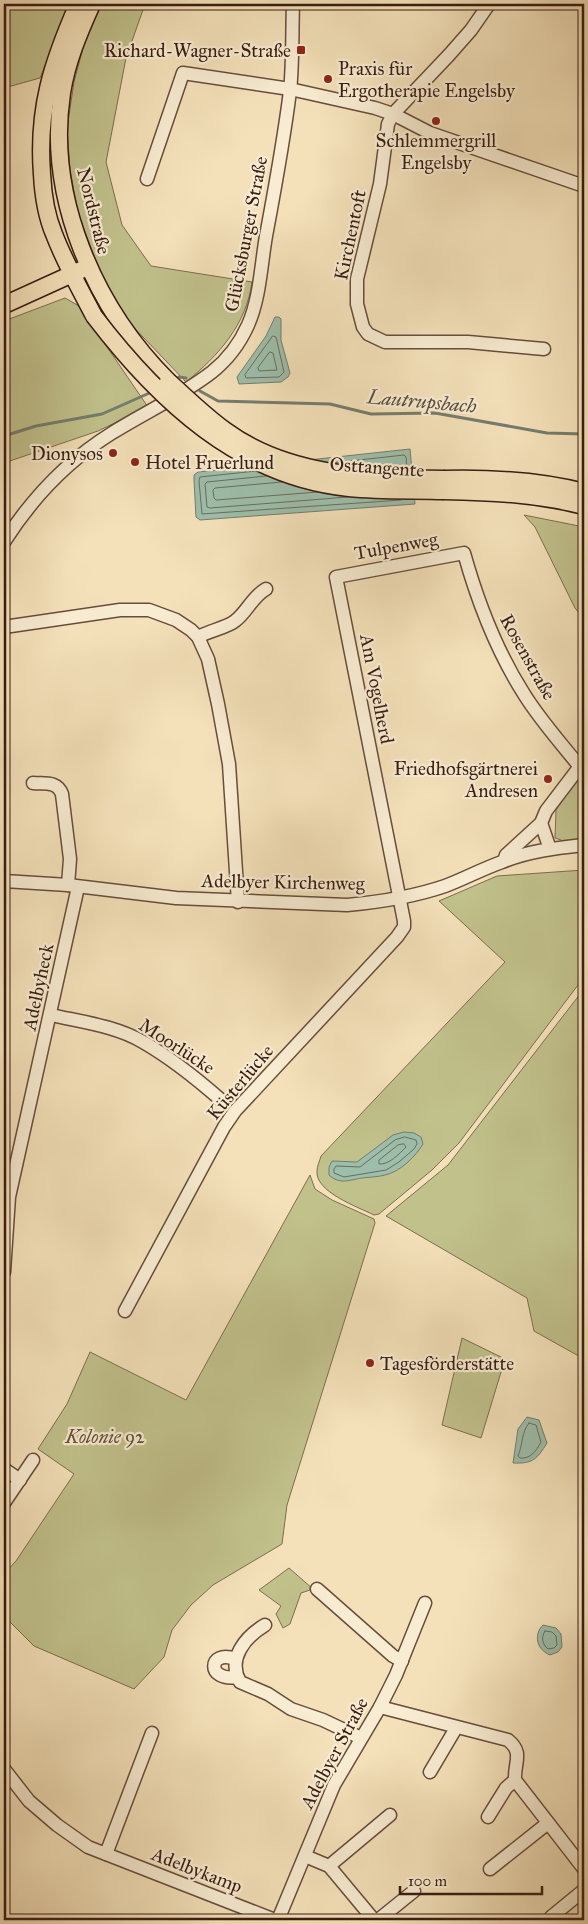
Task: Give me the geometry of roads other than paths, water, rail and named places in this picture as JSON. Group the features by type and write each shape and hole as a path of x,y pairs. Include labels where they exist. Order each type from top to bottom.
{"main road":[{"name":"Nordstraße","path":"72,275 53,232 43,193 40,146 45,98 51,70 78,4"},
{"name":"Nordstraße","path":"4,305 89,266 73,226 63,180 59,139 62,93 73,51 92,4"},
{"name":"Osttangente","path":"89,266 110,308 140,351 168,381 227,432 266,454 311,469 558,499 584,506"},
{"name":"Osttangente","path":"72,275 94,316 124,355 180,410 219,440 258,464 306,480 348,488 444,485 506,479 562,486 584,492"}],"street":[{"name":"Glücksburger Straße","path":"4,542 32,503 49,483 68,466 110,434 192,386 212,372 229,355 240,340 253,312 290,89 293,4"},
{"path":"393,114 471,30 489,4"},
{"path":"147,179 183,73 290,89 375,108 393,114 430,133 584,186"},
{"name":"Kirchentoft","path":"393,114 388,124 380,184 357,279 357,304 363,327 368,334 384,342 468,342 544,348"},
{"name":"Tulpenweg","path":"336,577 464,553"},
{"name":"Rosenstraße","path":"464,553 476,597 506,663 524,695 582,764"},
{"name":"Am Vogelherd","path":"336,577 399,898"},
{"path":"198,638 208,632 235,622 256,596 266,589"},
{"path":"4,627 120,610 148,610 176,620 191,630 198,638 210,668 229,764 238,902"},
{"path":"504,861 506,855 541,823 546,811 582,764"},
{"name":"Adelbyheck","path":"4,1272 9,1197 51,1015 73,886 60,787 55,784 33,783"},
{"path":"541,823 550,848"},
{"name":"Adelbyer Kirchenweg","path":"4,881 73,886 176,898 347,905 399,898 445,886 504,861 550,848 584,846"},
{"name":"Küsterlücke","path":"125,1311 224,1127 235,1111 397,937 404,927 399,898"},
{"name":"Moorlücke","path":"51,1015 108,1028 142,1042 195,1077 221,1100"},
{"path":"4,1503 33,1460"},
{"path":"4,1470 20,1480"},
{"path":"317,1589 393,1656 402,1661"},
{"name":"Adelbyer Straße","path":"277,1920 334,1785 380,1707 426,1604"},
{"path":"264,1625 246,1639 235,1659 235,1668 240,1682 268,1694 291,1709 323,1720 361,1738"},
{"path":"235,1659 223,1657 218,1659 214,1663 214,1669 223,1678 237,1677"},
{"path":"380,1707 508,1740 516,1746 518,1753 514,1769 515,1780 584,1867"},
{"path":"430,1772 456,1728"},
{"path":"106,1854 152,1733"},
{"name":"Adelbykamp","path":"4,1769 29,1801 77,1840 106,1854 277,1920"},
{"path":"488,1817 506,1788 515,1780"},
{"path":"329,1866 390,1815"},
{"path":"490,1869 548,1822"},
{"path":"305,1856 329,1866 374,1920"},
{"path":"551,1918 584,1890"},
{"path":"378,1920 414,1891"}],"water":[{"path":"275,317 281,319 281,340 290,373 288,377 281,382 239,384 237,377 266,336"},
{"path":"410,449 415,504 200,520 196,517 194,475 198,472"},
{"path":"404,1132 414,1133 421,1137 423,1144 412,1158 396,1171 382,1176 345,1181 337,1180 329,1175 329,1167 332,1161 357,1162 393,1135"},
{"path":"527,1417 539,1420 547,1443 534,1459 525,1463 513,1463 518,1429"},
{"path":"543,1625 556,1628 561,1634 562,1647 558,1652 550,1655 539,1646 537,1638"}],"waterway":[{"name":"Lautrupsbach","path":"175,380 179,377 186,378"},
{"name":"Lautrupsbach","path":"4,436 36,426 102,414 154,391"},
{"name":"Lautrupsbach","path":"200,391 218,401 330,404 371,414 435,413 547,433 584,434"}],"place":[{"name":"Richard-Wagner-Straße","path":"301,50"},
{"name":"Praxis für Ergotherapie Engelsby","path":"328,79"},
{"name":"Schlemmergrill Engelsby","path":"436,121"},
{"name":"Dionysos","path":"113,453"},
{"name":"Hotel Fruerlund","path":"135,462"},
{"name":"Friedhofsgärtnerei Andresen","path":"548,779"},
{"name":"Tagesförderstätte","path":"370,1363"}],"park label":[{"name":"Kolonie 92","path":"105,1436"}]}
